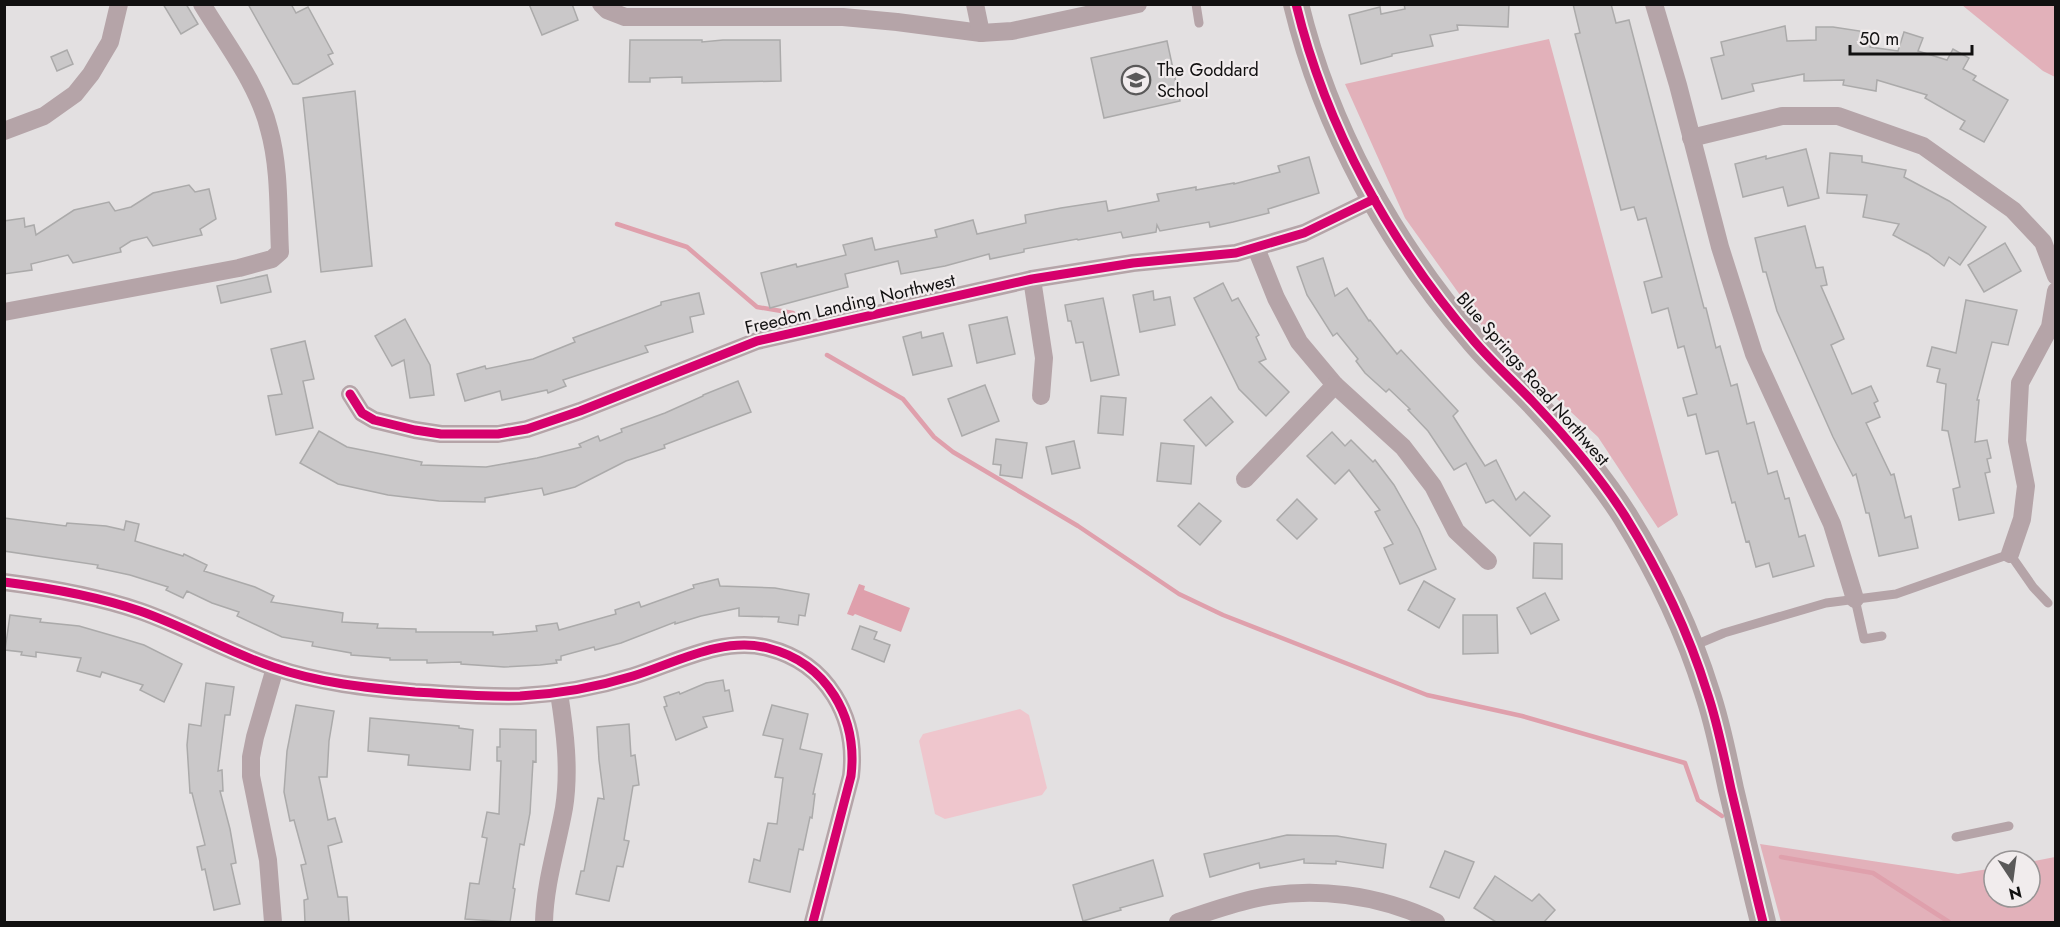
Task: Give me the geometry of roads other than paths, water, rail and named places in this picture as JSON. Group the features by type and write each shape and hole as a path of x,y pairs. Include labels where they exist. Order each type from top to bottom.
{"street":[{"path":"4,131 44,116 75,94 91,74 110,42 119,4"},
{"path":"4,312 239,268 272,259 280,252 275,159 269,127 258,98 202,4"},
{"path":"601,4 615,15 625,17 843,17 895,13 981,33 1012,32 1138,4"},
{"path":"975,4 981,33"},
{"name":"Blue Springs Road Northwest","path":"1296,4 1312,61 1323,90 1374,199 1415,265 1454,318 1558,429 1603,485 1644,548 1691,647 1708,693 1762,922"},
{"path":"1654,4 1720,247 1754,354 1832,524 1856,599"},
{"path":"1691,138 1782,116 1838,116 1923,146 2013,210 2043,242 2055,276"},
{"name":"Freedom Landing Northwest","path":"350,394 362,413 374,420 415,430 441,434 498,434 527,429 580,411 757,340 1032,279 1133,263 1236,253 1304,233 1374,199"},
{"path":"1256,248 1286,320 1299,342 1335,385 1402,447 1433,486 1456,531 1488,561"},
{"path":"1032,279 1044,358 1041,396"},
{"path":"2010,554 2022,519 2026,486 2017,441 2020,383 2049,327 2055,291"},
{"path":"1245,479 1335,385"},
{"path":"4,582 76,594 123,606 171,623 275,668 320,680 366,688 471,696 559,693 621,679 707,650 747,645 767,647 799,661 813,671 837,698 845,714 852,738 853,759 849,784 813,922"},
{"path":"273,922 268,860 254,798 251,766 255,737 275,668"},
{"path":"544,922 547,882 566,789 566,748 559,693"},
{"path":"1178,922 1255,899 1285,894 1318,894 1380,901 1436,922"}],"lane":[{"path":"1196,4 1199,23"},
{"path":"1691,647 1724,633 1826,603 1896,594 2010,554 2048,603"},
{"path":"1856,599 1864,639 1882,636"},
{"path":"1956,837 2009,826"}],"waterway":[{"path":"617,224 687,247 757,307 793,313"},
{"path":"827,355 903,399 934,437 953,452 1078,526 1179,594 1223,615 1427,695 1522,716 1685,763 1698,800 1722,816"},
{"path":"1781,857 1873,873 1949,922"}],"place":[{"name":"The Goddard School","path":"1136,80"}]}
